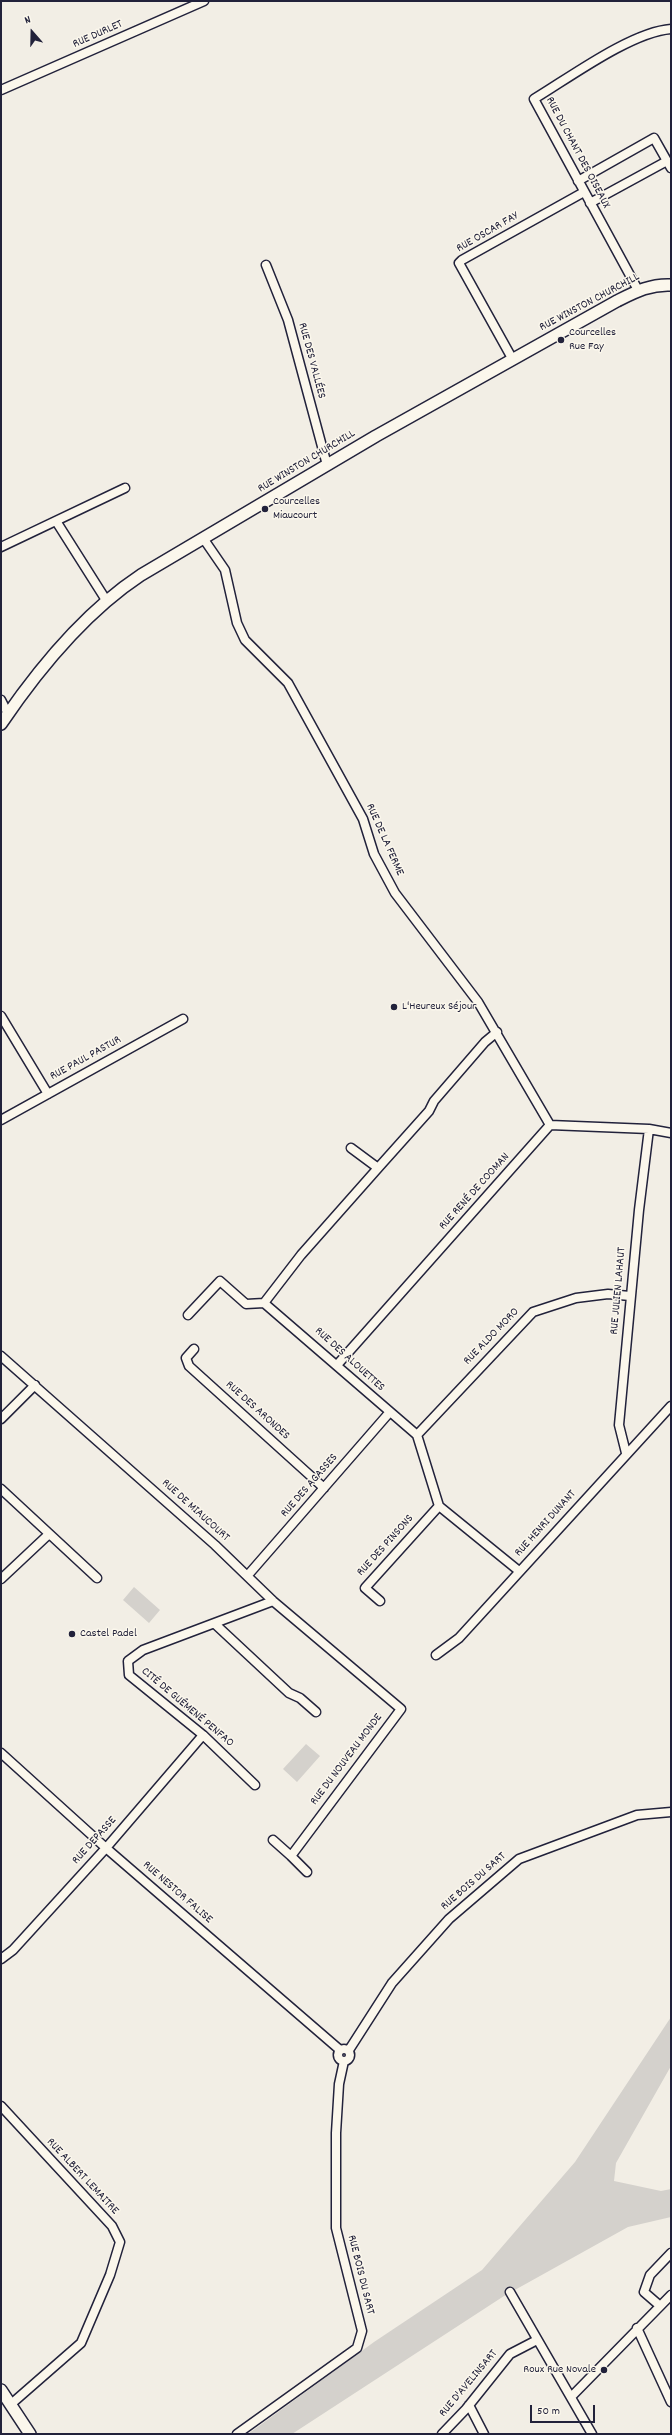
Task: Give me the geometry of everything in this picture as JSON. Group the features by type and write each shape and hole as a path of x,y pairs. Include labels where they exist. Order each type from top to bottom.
{"main road":[{"name":"RUE WINSTON CHURCHILL","path":"1,724 60,648 106,600 141,575 327,465 638,290 657,284 671,285"},
{"path":"1,2390 30,2434"}],"street":[{"name":"RUE DURLET","path":"1,90 204,1"},
{"name":"RUE DU CHANT DES OISEAUX","path":"638,290 534,99 625,45 661,30 671,29"},
{"path":"578,181 654,138 669,165 590,203"},
{"name":"RUE OSCAR FAY","path":"513,360 460,262 584,192"},
{"name":"RUE DES VALLÉES","path":"266,265 288,320 327,465"},
{"path":"1,547 125,488"},
{"path":"56,521 106,600"},
{"name":"RUE DE LA FERME","path":"203,538 225,570 238,623 244,640 288,683 363,819 374,854 395,893 478,1002 497,1032 550,1125"},
{"path":"1,700 8,714"},
{"path":"1,1016 48,1094"},
{"name":"RUE PAUL PASTUR","path":"1,1120 183,1019"},
{"path":"188,1315 220,1281 246,1304 264,1303 301,1255 429,1111 434,1101 485,1042 497,1032"},
{"path":"550,1125 649,1129 671,1133"},
{"name":"RUE RENÉ DE COOMAN","path":"337,1365 550,1125"},
{"name":"RUE JULIEN LAHAUT","path":"626,1453 619,1425 630,1296 649,1129"},
{"path":"351,1148 378,1168"},
{"name":"RUE ALDO MORO","path":"417,1435 533,1312 580,1298 608,1294 630,1296"},
{"name":"RUE DES ALOUETTES","path":"264,1303 337,1365 389,1413 417,1435"},
{"name":"RUE DES ARONDES","path":"194,1349 186,1358 189,1366 324,1488"},
{"name":"RUE DE MIAUCOURT","path":"1,1356 248,1575 273,1600 373,1685"},
{"path":"1,1419 34,1385"},
{"name":"RUE HENRI DUNANT","path":"436,1655 459,1638 626,1453 671,1406"},
{"name":"RUE DES AGASSES","path":"248,1575 389,1413"},
{"path":"417,1435 439,1506 520,1570"},
{"path":"1,1489 97,1578"},
{"name":"RUE DES PINSONS","path":"380,1601 365,1588 439,1506"},
{"path":"3,1575 49,1534"},
{"name":"CITÉ DE GUÉMENÉ PENFAO","path":"255,1785 203,1735 129,1675 128,1661 143,1650 215,1624 273,1600"},
{"path":"215,1624 289,1693 300,1698 316,1712"},
{"name":"RUE DU NOUVEAU MONDE","path":"291,1856 401,1709 373,1685"},
{"name":"RUE DEPASSE","path":"1,1960 13,1950 106,1848 203,1735"},
{"name":"RUE NESTOR FALISE","path":"1,1753 106,1848 340,2050"},
{"name":"RUE BOIS DU SART","path":"349,2050 392,1983 444,1925 520,1859 637,1815 671,1812"},
{"path":"272,1840 307,1872"},
{"path":"345,2048 349,2050 350,2056 344,2061 339,2058 340,2050 345,2048"},
{"name":"RUE BOIS DU SART","path":"237,2434 357,2348 362,2331 336,2228 336,2133 339,2084 344,2061"},
{"name":"RUE ALBERT LEMAITRE","path":"1,2106 112,2226 120,2242 110,2274 81,2343 10,2405"},
{"path":"659,2305 644,2292 650,2275 671,2252"},
{"path":"510,2292 592,2434"},
{"path":"571,2397 659,2305 671,2295"},
{"path":"637,2328 671,2402"},
{"name":"RUE D'AVELINSART","path":"442,2434 469,2405 510,2354 537,2340"},
{"path":"469,2405 484,2434"}],"shaded area":[{"path":"134,1587 160,1610 149,1623 123,1600"},
{"path":"306,1744 320,1756 297,1782 283,1769"},
{"path":"671,2017 671,2066 616,2163 614,2181 661,2191 671,2189 671,2217 628,2227 504,2296 292,2434 248,2434 374,2342 482,2270 575,2162"}],"place":[{"name":"Courcelles Rue Fay","path":"561,340"},
{"name":"Courcelles Miaucourt","path":"265,509"},
{"name":"L'Heureux Séjour","path":"394,1007"},
{"name":"Castel Padel","path":"72,1634"},
{"name":"Roux Rue Novale","path":"604,2370"}]}
